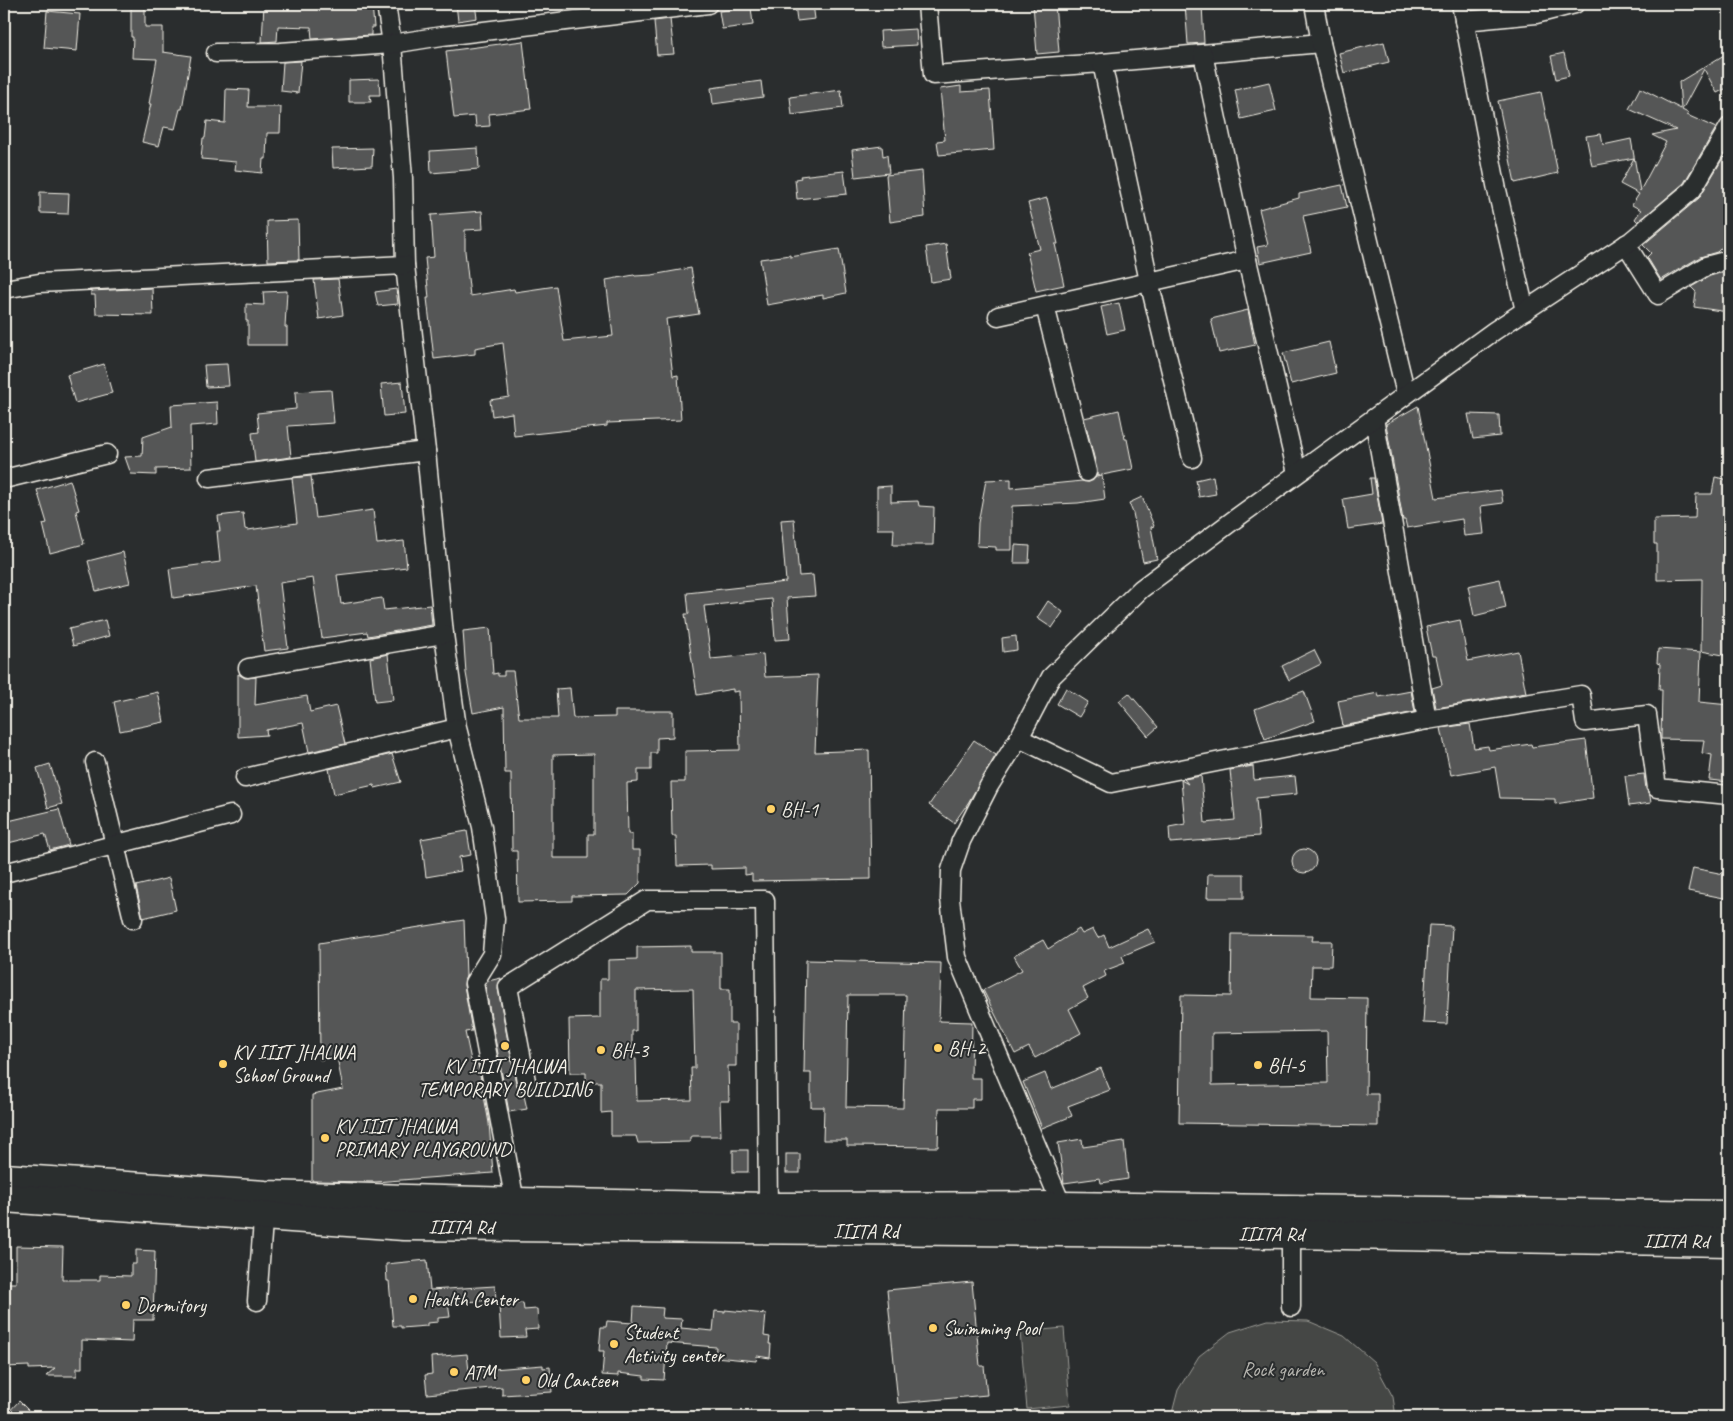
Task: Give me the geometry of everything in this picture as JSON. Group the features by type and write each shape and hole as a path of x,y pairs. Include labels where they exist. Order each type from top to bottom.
{"main road":[{"name":"IIITA Rd","path":"4,1178 264,1205 404,1226 1291,1221 1729,1215"},
{"name":"IIITA Rd","path":"4,1198 264,1205 515,1202 768,1207 1062,1206 1291,1221 1729,1242"}],"street":[{"path":"386,4 392,44 403,178 405,265 444,634 458,728 482,827 495,919 492,954 474,982 515,1202"},
{"path":"216,53 280,52 392,44 442,36 708,4"},
{"path":"927,4 933,75 1321,44"},
{"path":"1314,4 1321,44 1406,394"},
{"path":"1461,4 1497,190 1525,311"},
{"path":"1464,21 1536,14 1575,4"},
{"path":"1203,54 1247,260 1297,473"},
{"path":"1102,63 1149,281 1192,458"},
{"path":"1062,1206 957,957 950,899 951,870 961,841 989,786 1019,738 1051,677 1141,589 1297,473 1494,331 1626,244 1692,190 1729,127"},
{"path":"1626,244 1658,295 1706,266 1729,260"},
{"path":"998,316 1247,260"},
{"path":"4,289 39,283 405,265"},
{"path":"1045,306 1087,472"},
{"path":"1374,418 1427,720"},
{"path":"208,478 426,451"},
{"path":"4,479 107,454"},
{"path":"248,668 444,634"},
{"path":"1019,738 1111,783 1427,720 1581,695 1585,722 1647,715 1658,788 1729,796"},
{"path":"245,778 458,728"},
{"path":"95,762 133,919"},
{"path":"4,873 231,815"},
{"path":"526,1082 508,987 647,900 765,900 768,1207"},
{"path":"257,1301 264,1205"},
{"path":"1291,1221 1291,1307"}],"green space":[{"name":"Rock garden","path":"1268,1320 1308,1321 1344,1336 1374,1362 1393,1397 1396,1417 1171,1417 1178,1390 1199,1356 1230,1332"},
{"path":"1064,1328 1070,1405 1027,1409 1020,1332"}],"building":[{"path":"131,4 145,4 145,27 163,27 163,52 191,56 182,109 180,109 175,129 164,127 159,146 142,142 151,104 149,104 157,59 132,58"},
{"path":"264,4 292,4 292,8 336,4 372,4 374,27 371,27 371,35 312,39 311,27 278,26 277,41 262,42"},
{"path":"456,4 475,4 477,18 458,21"},
{"path":"795,4 813,4 815,19 797,21"},
{"path":"1033,4 1055,4 1059,52 1037,54"},
{"path":"1185,4 1202,4 1204,43 1188,44"},
{"path":"751,7 753,25 722,29 719,11"},
{"path":"47,11 80,14 77,51 44,48"},
{"path":"670,19 674,54 657,55 654,21"},
{"path":"916,29 917,45 881,47 880,31"},
{"path":"523,41 531,109 489,114 490,126 476,127 475,116 454,118 446,51"},
{"path":"1384,42 1389,62 1344,73 1339,53"},
{"path":"1729,52 1729,87 1717,93 1704,69 1682,110 1688,113 1687,115 1716,128 1684,183 1638,222 1635,219 1641,210 1632,205 1639,194 1620,184 1634,158 1592,166 1586,136 1601,134 1603,145 1631,139 1640,191 1666,142 1652,135 1676,130 1629,109 1640,88 1681,109 1679,82"},
{"path":"1564,53 1569,76 1556,79 1551,56"},
{"path":"301,61 298,93 281,91 283,62"},
{"path":"379,79 380,95 370,95 371,102 349,102 349,80"},
{"path":"761,81 763,97 713,104 711,88"},
{"path":"1269,82 1276,111 1241,119 1235,90"},
{"path":"961,86 961,92 990,90 994,150 939,155 937,141 945,140 940,89"},
{"path":"226,89 249,90 248,107 281,107 280,133 267,133 266,159 263,159 262,173 235,170 236,162 201,159 207,121 225,123"},
{"path":"841,90 843,108 792,115 790,97"},
{"path":"1541,92 1558,173 1515,183 1498,101"},
{"path":"882,146 883,156 887,155 889,173 855,177 852,150"},
{"path":"373,148 372,166 333,168 332,149"},
{"path":"478,148 479,169 431,173 430,151"},
{"path":"1729,148 1729,240 1717,252 1700,257 1661,280 1647,257 1651,253 1643,245 1699,198"},
{"path":"844,171 847,194 797,199 795,179 801,178 800,176"},
{"path":"922,171 925,217 890,222 886,175"},
{"path":"1342,185 1347,207 1303,216 1311,252 1260,263 1257,247 1268,245 1259,209 1299,198 1299,194"},
{"path":"40,192 69,193 68,214 40,213"},
{"path":"1047,198 1058,244 1055,244 1064,285 1036,291 1027,252 1040,249 1028,203"},
{"path":"482,211 483,229 465,230 465,251 470,296 514,289 515,292 556,286 564,341 613,336 606,280 691,268 699,314 666,319 673,376 678,375 681,420 607,423 607,426 514,436 512,413 492,416 490,400 509,397 503,343 475,348 475,354 434,359 427,298 429,298 425,258 434,257 431,215"},
{"path":"298,220 299,260 268,261 267,221"},
{"path":"946,244 951,279 931,282 926,247"},
{"path":"839,249 846,293 767,305 760,259 790,255 790,257"},
{"path":"1720,273 1729,274 1728,312 1694,307 1696,292 1691,287 1710,276"},
{"path":"338,279 343,315 319,319 314,280"},
{"path":"152,288 153,315 96,314 95,295 91,295 91,291"},
{"path":"396,289 398,304 378,306 375,292"},
{"path":"287,291 285,327 287,327 287,345 248,345 246,304 264,305 263,292"},
{"path":"1119,303 1125,330 1107,334 1101,307"},
{"path":"1248,310 1255,345 1219,353 1211,319"},
{"path":"1329,342 1336,373 1291,384 1283,353"},
{"path":"104,364 112,393 75,403 67,375"},
{"path":"227,364 229,386 206,387 204,365"},
{"path":"402,382 405,414 384,416 381,384"},
{"path":"331,390 334,423 288,426 291,457 255,462 252,433 259,432 257,413 296,409 295,392"},
{"path":"217,402 218,424 190,426 191,468 156,469 156,475 131,474 125,457 142,456 143,437 172,427 171,405"},
{"path":"1418,406 1436,498 1501,490 1503,503 1481,506 1484,534 1464,536 1462,519 1407,528 1405,520 1403,520 1386,424"},
{"path":"1119,410 1133,469 1097,476 1097,469 1084,418"},
{"path":"1468,414 1499,415 1500,436 1473,439"},
{"path":"311,476 316,518 373,510 377,544 404,541 407,567 337,575 341,604 382,598 384,610 430,605 432,625 368,636 367,632 322,638 313,578 286,582 280,583 288,648 264,651 256,586 173,598 169,569 220,562 217,531 220,531 218,516 243,513 245,529 248,530 297,523 292,478"},
{"path":"1102,476 1105,499 1078,503 1012,506 1012,550 996,550 996,547 977,546 978,523 986,480 1011,479 1011,488 1082,481 1089,482 1096,477"},
{"path":"1213,476 1216,494 1199,497 1196,480"},
{"path":"1715,477 1729,480 1729,656 1701,651 1702,579 1657,580 1657,544 1654,544 1654,519 1695,518 1696,494 1712,494"},
{"path":"1370,478 1374,478 1382,524 1348,529 1343,499 1372,494"},
{"path":"70,480 79,510 76,511 84,544 50,553 43,524 47,523 37,490"},
{"path":"891,486 891,502 918,501 919,506 934,507 933,545 893,545 894,529 877,529 877,487"},
{"path":"1142,497 1154,526 1151,527 1157,559 1143,562 1133,513 1129,503"},
{"name":"BH-1","path":"794,519 799,576 813,575 815,596 787,598 790,639 775,640 772,599 704,606 711,659 763,654 765,677 818,675 815,752 869,750 871,879 752,881 752,874 745,875 745,868 711,869 711,865 677,866 676,836 672,836 671,782 685,782 685,751 740,750 739,691 733,692 733,689 697,695 685,614 689,614 687,593 786,582 781,520"},
{"path":"1015,545 1030,546 1029,563 1014,563"},
{"path":"123,552 130,583 96,591 88,561"},
{"path":"1500,579 1506,608 1474,616 1468,586"},
{"path":"1048,601 1063,612 1052,628 1037,618"},
{"path":"105,620 109,636 73,646 69,629"},
{"path":"1460,620 1468,661 1518,651 1526,693 1436,708 1432,688 1442,685 1436,656 1432,656 1426,627"},
{"path":"490,628 493,674 498,673 498,676 504,676 504,671 513,671 519,718 558,718 556,689 570,688 573,718 615,717 615,711 673,711 673,737 657,738 657,753 651,753 651,770 638,770 638,782 627,783 628,834 632,834 632,850 640,850 640,883 628,895 572,896 572,901 518,902 517,851 512,851 511,773 505,773 504,707 473,713 466,673 463,631","holes":["594,754 594,834 588,834 588,858 553,858 553,755"]},
{"path":"1016,636 1017,650 1003,652 1002,638"},
{"path":"1658,649 1701,652 1699,702 1729,705 1729,782 1709,780 1712,755 1702,753 1704,740 1661,739 1662,690 1659,690 1660,664 1657,663"},
{"path":"1314,650 1321,664 1289,680 1282,666"},
{"path":"388,654 393,700 375,702 370,658"},
{"path":"238,674 245,678 256,677 255,705 307,696 310,712 336,706 345,744 309,752 303,723 266,730 267,735 238,737"},
{"path":"1066,688 1088,702 1079,717 1057,704"},
{"path":"1304,691 1315,721 1265,739 1255,709"},
{"path":"1411,691 1415,712 1343,726 1338,701 1378,693 1379,697"},
{"path":"158,692 164,722 120,731 114,702"},
{"path":"1129,693 1158,727 1148,736 1119,701"},
{"path":"1470,724 1474,748 1488,746 1489,750 1531,744 1532,747 1586,740 1593,798 1555,804 1555,799 1500,798 1495,767 1451,775 1441,728"},
{"path":"974,740 996,755 954,823 929,805"},
{"path":"392,754 401,782 375,788 374,785 334,794 329,769"},
{"path":"50,764 62,804 48,808 37,768"},
{"path":"1253,766 1254,780 1295,776 1297,794 1256,798 1259,836 1170,843 1169,827 1185,824 1181,780 1188,784 1184,779 1201,776 1205,823 1235,820 1230,770"},
{"path":"1644,774 1646,789 1651,803 1629,806 1625,776"},
{"path":"59,809 69,845 50,850 45,834 4,844 4,822"},
{"path":"467,831 471,855 459,857 461,871 426,877 421,839"},
{"path":"1304,849 1313,852 1316,861 1313,870 1304,873 1295,870 1292,861 1295,852"},
{"path":"1693,868 1729,875 1729,899 1688,891"},
{"path":"1208,874 1244,874 1244,898 1207,898"},
{"path":"169,878 176,910 143,918 136,886"},
{"path":"464,920 466,976 464,985 472,1031 465,1032 472,1065 478,1064 489,1123 493,1173 375,1182 312,1181 312,1095 343,1089 337,1057 320,1060 319,943"},
{"path":"1429,925 1452,926 1447,1024 1423,1023"},
{"path":"1079,929 1082,934 1093,929 1098,938 1104,935 1109,947 1148,929 1155,942 1122,956 1125,963 1104,971 1106,976 1083,988 1088,998 1069,1009 1081,1033 1035,1058 1029,1047 1015,1054 983,990 1022,970 1014,956 1043,940 1048,949"},
{"path":"1232,934 1313,935 1312,941 1332,941 1331,966 1312,966 1311,997 1367,998 1366,1094 1378,1094 1378,1126 1179,1123 1181,995 1231,996","holes":["1327,1031 1328,1083 1212,1085 1212,1033"]},
{"name":"BH-3","path":"691,946 691,952 721,952 721,989 730,989 730,1024 736,1024 736,1066 728,1066 729,1101 720,1101 721,1136 693,1136 690,1137 690,1142 638,1143 636,1136 611,1136 611,1112 601,1113 601,1082 586,1082 586,1073 570,1073 569,1019 600,1018 600,979 608,979 608,960 637,959 637,947","holes":["693,989 695,1068 691,1068 692,1100 637,1101 636,1059 632,1059 632,1031 636,1031 636,990"]},
{"name":"BH-2","path":"806,960 941,963 939,1021 972,1022 971,1078 981,1078 981,1099 972,1099 972,1108 939,1108 938,1147 847,1146 847,1140 823,1140 824,1107 811,1107 811,1073 804,1073","holes":["848,995 906,995 903,1108 846,1107"]},
{"name":"KV IIIT JHALWA TEMPORARY BUILDING","path":"501,978 498,989 516,1083 518,1088 523,1091 527,1109 509,1112 485,985 488,981"},
{"path":"1101,1068 1110,1090 1068,1106 1072,1116 1042,1128 1023,1082 1045,1073 1051,1089"},
{"path":"1082,1139 1083,1147 1124,1141 1128,1179 1101,1183 1100,1178 1064,1183 1058,1143"},
{"path":"733,1150 748,1150 748,1172 733,1172"},
{"path":"786,1154 800,1154 800,1173 786,1173"},
{"path":"16,1246 63,1247 62,1280 100,1280 100,1275 131,1276 131,1264 136,1264 136,1250 155,1251 153,1320 133,1320 132,1342 82,1340 82,1368 77,1368 77,1376 46,1376 55,1368 29,1369 29,1366 4,1367 4,1342 7,1342 6,1291 8,1291 8,1283 16,1283"},
{"name":"Health Center","path":"427,1260 430,1290 495,1286 496,1300 448,1303 450,1317 438,1318 438,1322 427,1323 427,1326 401,1328 401,1326 393,1326 386,1264"},
{"name":"Swimming Pool","path":"972,1282 980,1366 984,1366 987,1395 898,1403 887,1290"},
{"path":"523,1303 524,1310 537,1309 538,1329 525,1330 526,1337 501,1338 499,1304"},
{"path":"634,1306 663,1308 662,1318 682,1319 681,1328 713,1331 715,1311 725,1312 725,1310 766,1314 764,1336 770,1337 770,1358 757,1356 756,1361 715,1357 716,1347 667,1343 664,1380 644,1379 644,1376 618,1373 618,1376 602,1375 604,1351 599,1351 601,1327 606,1327 607,1321 633,1323"},
{"path":"467,1354 469,1371 543,1365 543,1368 550,1367 552,1392 502,1395 502,1387 427,1394 425,1375 432,1374 431,1357"},
{"path":"19,1401 35,1417 4,1417"}],"place":[{"name":"BH-1","path":"771,809"},
{"name":"KV IIIT JHALWA TEMPORARY BUILDING","path":"505,1046"},
{"name":"BH-2","path":"938,1048"},
{"name":"BH-3","path":"601,1050"},
{"name":"KV IIIT JHALWA School Ground","path":"223,1064"},
{"name":"BH-5","path":"1258,1065"},
{"name":"KV IIIT JHALWA PRIMARY PLAYGROUND","path":"325,1138"},
{"name":"Health Center","path":"413,1299"},
{"name":"Dormitory","path":"126,1305"},
{"name":"Swimming Pool","path":"933,1328"},
{"name":"Student Activity center","path":"614,1344"},
{"name":"ATM","path":"454,1372"},
{"name":"Old Canteen","path":"526,1380"}]}
